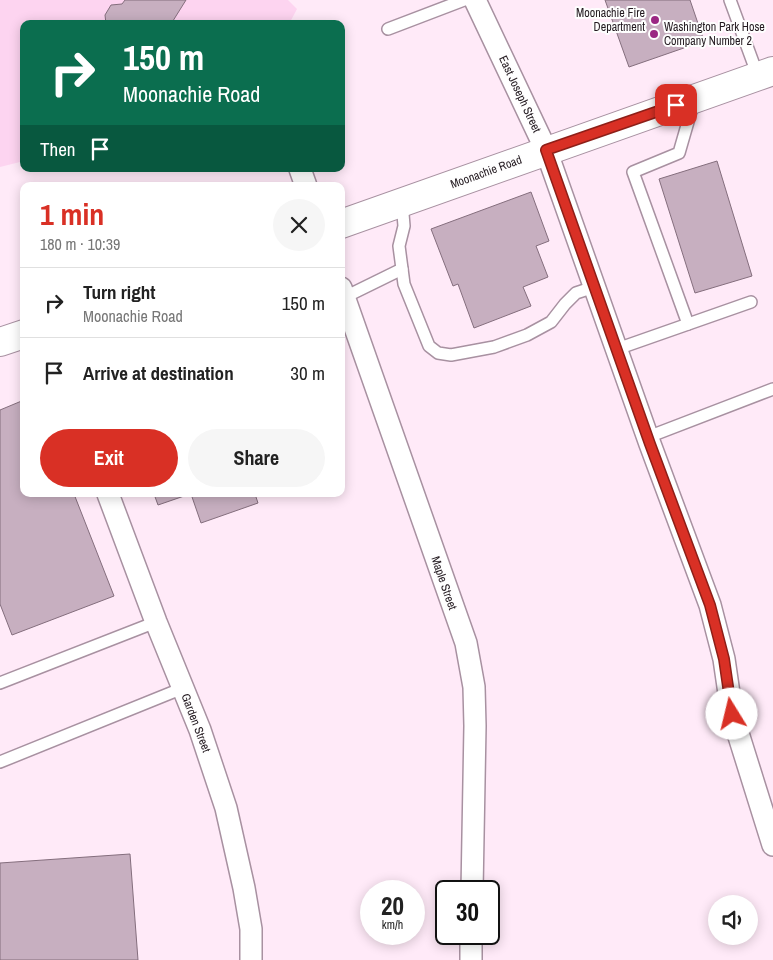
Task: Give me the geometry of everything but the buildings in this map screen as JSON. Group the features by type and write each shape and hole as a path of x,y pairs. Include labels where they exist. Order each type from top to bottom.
{"main road":[{"name":"Moonachie Road","path":"345,223 765,74"},
{"path":"0,342 20,335"}],"street":[{"name":"East Joseph Street","path":"475,0 546,150 710,605 724,659 732,714 773,845"},
{"name":"Maple Street","path":"345,298 466,643 474,687 472,880"},
{"name":"Garden Street","path":"109,497 156,622 200,730 226,808 251,929 250,960"},
{"path":"471,945 471,960"}],"lane":[{"path":"388,29 464,0"},
{"path":"730,0 765,74"},
{"path":"688,324 632,172 679,153 694,98"},
{"path":"402,202 404,226 399,246 404,284 428,346 438,353 451,355 494,347 527,335 551,322 576,293 594,287"},
{"path":"345,291 402,269"},
{"path":"617,349 751,302"},
{"path":"648,437 773,389"},
{"path":"0,683 156,622"},
{"path":"0,762 182,688"}],"shaded area":[{"path":"0,0 288,0 297,9 291,20 20,20 20,162 0,167"}],"place":[{"name":"Moonachie Fire Department","path":"655,20"},
{"name":"Washington Park Hose Company Number 2","path":"654,34"}],"route":[{"path":"676,105 546,150 650,444 710,605 724,659 732,714"}]}
